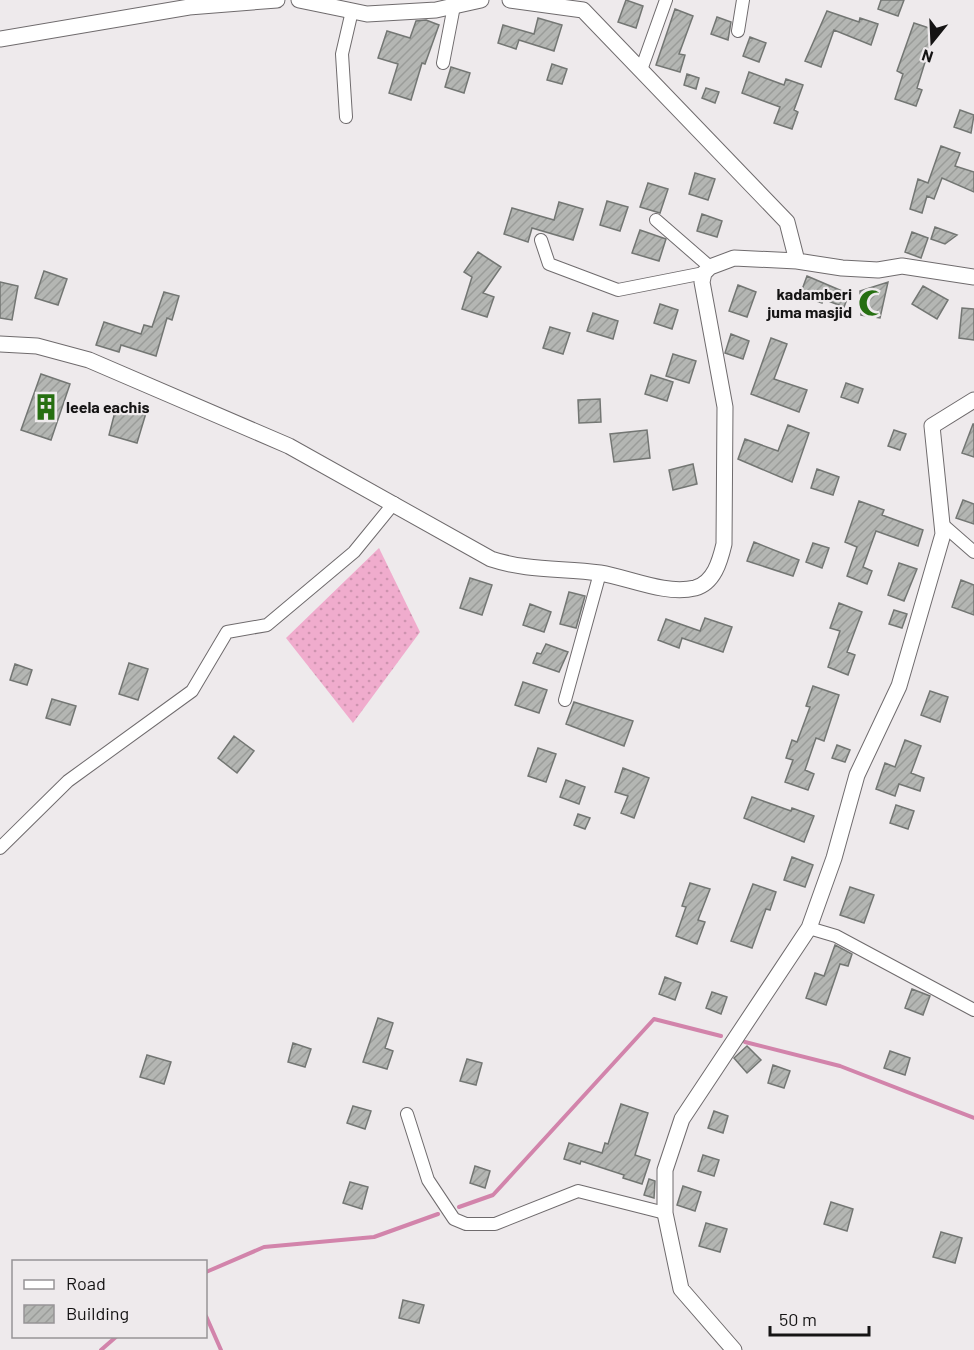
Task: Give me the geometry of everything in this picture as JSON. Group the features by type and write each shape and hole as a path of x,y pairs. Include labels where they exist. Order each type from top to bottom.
{"street":[{"path":"0,39 189,8 277,0"},
{"path":"299,0 367,14 436,10 481,0"},
{"path":"510,0 585,5 640,70 787,222 797,261"},
{"path":"640,70 666,0"},
{"path":"738,30 743,0"},
{"path":"443,63 454,6"},
{"path":"346,117 342,54 352,11"},
{"path":"656,220 707,270"},
{"path":"541,240 549,264 618,290 707,270 734,258 797,261 842,268 878,270 902,266 974,277"},
{"path":"0,344 37,346 89,360 289,446 490,559 534,569 600,573 676,590 696,588 707,582 720,561 726,506 725,417 702,282 707,270"},
{"path":"734,1350 681,1289 665,1213 665,1170 682,1119 809,928 834,858 857,775 899,686 944,534 932,426 974,400"},
{"path":"0,848 68,782 192,691 227,632 267,625 354,552 394,503"},
{"path":"942,524 974,552"},
{"path":"565,700 600,573"},
{"path":"809,928 836,936 974,1011"},
{"path":"407,1114 428,1180 454,1219 466,1224 495,1224 578,1191 665,1213"}],"shaded area":[{"path":"379,548 420,632 353,723 286,638"}],"building":[{"path":"626,0 643,6 636,28 618,22"},
{"path":"881,0 904,0 898,16 878,9"},
{"path":"675,9 693,16 679,54 685,55 680,72 656,65"},
{"path":"827,11 859,22 860,18 878,24 871,45 834,30 821,67 805,61"},
{"path":"717,17 731,22 728,40 711,34"},
{"path":"538,18 562,25 554,51 519,40 516,49 498,43 503,25 534,34"},
{"path":"426,20 439,25 425,64 422,63 411,100 389,93 398,64 378,58 387,31 410,38 416,21"},
{"path":"914,23 935,30 917,88 922,90 916,106 895,99 903,74 897,71"},
{"path":"750,37 766,43 759,62 743,56"},
{"path":"552,64 567,69 562,84 547,80"},
{"path":"451,67 470,73 464,93 445,87"},
{"path":"749,72 784,85 786,79 803,85 794,110 798,112 792,129 774,123 780,107 742,93"},
{"path":"687,74 699,78 696,89 684,85"},
{"path":"706,88 719,92 715,103 702,98"},
{"path":"960,110 974,115 971,133 954,127"},
{"path":"941,146 960,153 955,166 974,172 974,192 942,178 934,199 927,196 922,213 910,209 918,179 928,183"},
{"path":"695,173 715,179 708,200 689,194"},
{"path":"648,183 668,189 660,213 640,207"},
{"path":"607,201 628,207 620,231 600,225"},
{"path":"559,202 583,209 573,240 532,228 528,242 504,234 512,208 554,220"},
{"path":"702,214 722,221 717,237 697,231"},
{"path":"935,227 957,235 945,244 931,239"},
{"path":"640,230 666,239 659,261 632,253"},
{"path":"912,232 928,238 921,258 905,252"},
{"path":"478,252 501,267 483,293 494,297 487,317 462,309 472,277 464,272"},
{"path":"44,271 67,279 58,305 35,298"},
{"path":"807,276 849,294 844,307 823,299 822,303 800,295"},
{"path":"0,282 18,286 12,320 0,318"},
{"name":"kadamberi juma masjid","path":"888,282 880,318 861,315 860,291"},
{"path":"738,285 756,292 747,317 729,311"},
{"path":"923,286 948,300 937,319 912,304"},
{"path":"164,292 179,296 172,320 167,318 156,356 121,345 119,352 96,345 104,322 141,334 144,325 152,327"},
{"path":"660,304 678,310 672,329 654,323"},
{"path":"962,308 974,309 974,340 959,338"},
{"path":"593,313 618,321 613,339 587,331"},
{"path":"550,327 570,333 563,354 543,348"},
{"path":"731,334 749,341 743,359 725,353"},
{"path":"771,338 787,344 774,379 807,390 799,412 751,394"},
{"path":"673,354 696,361 689,383 666,376"},
{"name":"leela eachis","path":"41,374 70,384 51,440 21,430"},
{"path":"651,375 673,382 667,401 645,394"},
{"path":"846,383 863,389 858,403 841,397"},
{"path":"600,399 601,422 579,423 578,400"},
{"path":"117,404 146,413 137,443 109,435"},
{"path":"974,424 974,457 962,453"},
{"path":"788,425 809,433 792,482 738,459 745,439 778,451"},
{"path":"647,430 650,458 614,462 610,434"},
{"path":"894,430 906,434 900,450 888,446"},
{"path":"693,464 697,484 673,490 669,470"},
{"path":"817,469 839,477 833,495 811,488"},
{"path":"963,500 974,504 974,524 956,518"},
{"path":"859,501 884,510 882,515 923,530 918,546 876,531 863,567 872,571 867,584 847,576 857,547 845,542"},
{"path":"754,542 799,560 793,576 747,561"},
{"path":"813,543 829,548 822,568 806,562"},
{"path":"899,563 917,569 904,601 888,595"},
{"path":"470,578 492,585 482,615 460,608"},
{"path":"961,580 974,585 974,615 952,607"},
{"path":"569,592 585,596 576,628 560,624"},
{"path":"839,603 862,612 847,652 855,655 848,675 828,667 840,631 830,628"},
{"path":"530,604 551,612 544,632 523,625"},
{"path":"894,610 907,614 902,628 889,624"},
{"path":"705,618 732,627 723,652 682,638 679,648 658,640 666,619 700,631"},
{"path":"546,644 568,652 559,672 533,663 537,653 541,654"},
{"path":"129,663 148,669 138,700 119,694"},
{"path":"15,664 32,670 27,685 10,680"},
{"path":"523,682 547,690 539,713 515,705"},
{"path":"813,686 839,695 824,741 816,738 805,770 814,774 808,790 785,782 793,760 786,758 792,740 797,742 810,707 806,706"},
{"path":"930,691 948,697 940,722 921,715"},
{"path":"52,699 76,706 70,725 46,718"},
{"path":"574,702 633,721 624,746 566,724"},
{"path":"234,736 254,751 237,773 218,758"},
{"path":"905,740 921,746 911,773 924,778 920,791 899,784 895,796 876,789 885,763 895,767"},
{"path":"837,745 850,750 845,762 832,758"},
{"path":"538,748 556,754 546,782 528,776"},
{"path":"623,768 649,778 634,818 621,813 628,796 615,792"},
{"path":"566,780 585,787 579,804 560,797"},
{"path":"752,797 791,811 792,808 814,816 804,842 744,818"},
{"path":"896,805 914,811 908,829 890,823"},
{"path":"578,814 590,818 585,829 574,825"},
{"path":"792,857 813,865 805,887 784,880"},
{"path":"690,883 710,889 698,920 705,922 697,944 676,936 686,907 682,906"},
{"path":"753,884 776,892 770,910 766,909 752,948 731,941"},
{"path":"850,887 874,895 864,923 840,915"},
{"path":"835,945 852,954 848,966 840,964 826,1005 806,998 815,973 824,976"},
{"path":"665,977 681,983 675,1000 659,994"},
{"path":"912,989 930,996 923,1015 905,1008"},
{"path":"712,992 727,997 721,1014 706,1008"},
{"path":"378,1018 393,1023 385,1048 393,1051 387,1069 363,1062"},
{"path":"293,1043 311,1049 305,1067 288,1062"},
{"path":"747,1046 761,1060 747,1073 734,1058"},
{"path":"890,1051 910,1058 905,1075 884,1068"},
{"path":"147,1055 171,1062 164,1084 140,1077"},
{"path":"467,1059 482,1063 476,1085 460,1081"},
{"path":"773,1065 790,1071 784,1088 768,1083"},
{"path":"621,1104 648,1113 635,1155 650,1160 642,1184 623,1178 624,1175 581,1161 580,1164 564,1159 569,1143 602,1153 605,1143 608,1144"},
{"path":"353,1106 371,1111 365,1129 347,1123"},
{"path":"714,1111 728,1116 723,1133 708,1128"},
{"path":"703,1155 719,1160 714,1176 698,1171"},
{"path":"475,1166 490,1171 485,1188 470,1183"},
{"path":"649,1179 655,1181 654,1198 644,1195"},
{"path":"350,1182 368,1187 362,1209 343,1203"},
{"path":"683,1186 701,1192 695,1211 677,1205"},
{"path":"831,1202 853,1209 847,1231 824,1224"},
{"path":"706,1223 727,1229 720,1252 699,1246"},
{"path":"941,1232 962,1238 955,1263 933,1257"},
{"path":"403,1300 424,1305 419,1323 399,1318"}],"waterway":[{"path":"459,1207 493,1195 654,1019 721,1036"},
{"path":"745,1042 840,1066 974,1118"},
{"path":"207,1272 264,1247 374,1237 438,1214"},
{"path":"207,1318 221,1350"},
{"path":"101,1350 115,1338"}],"place":[{"name":"kadamberi juma masjid","path":"872,303"},
{"name":"leela eachis","path":"46,407"}]}
